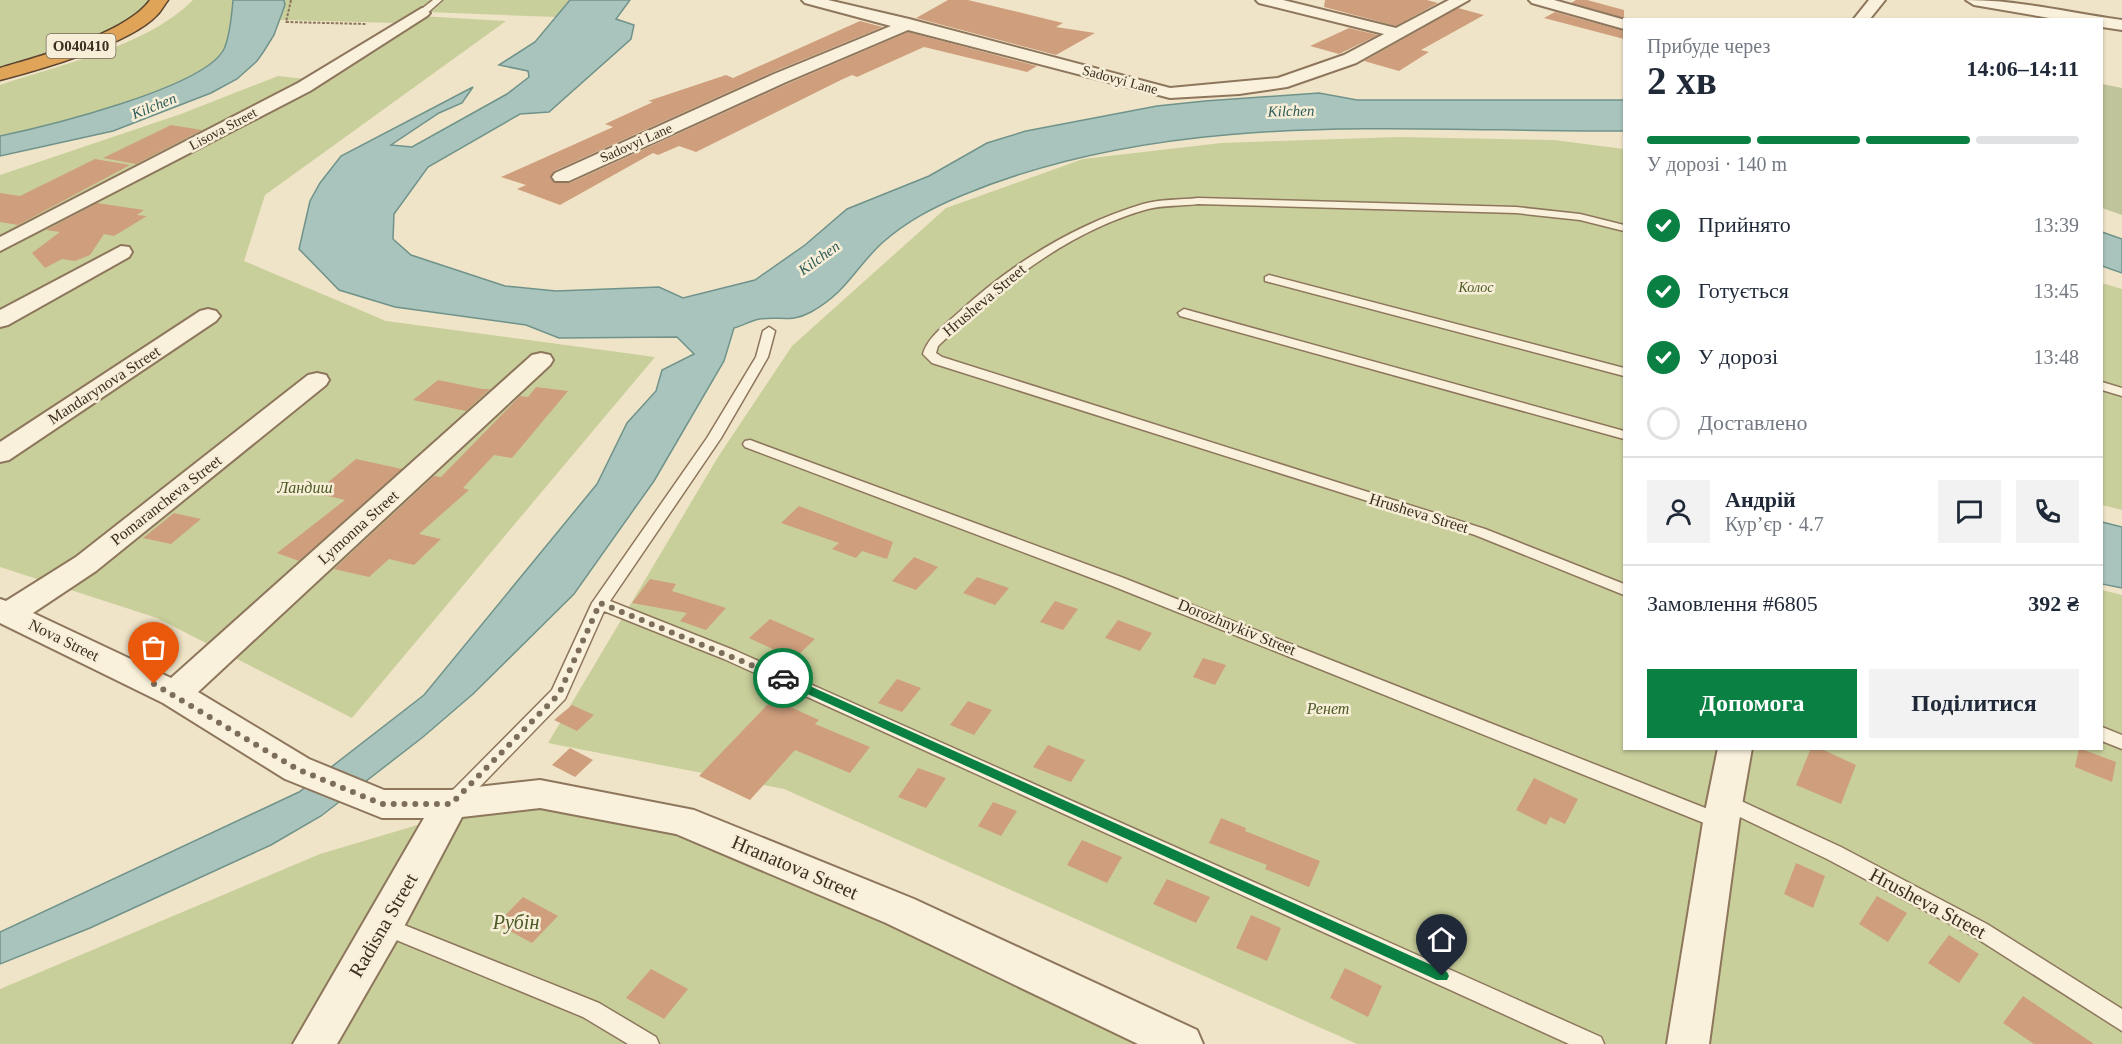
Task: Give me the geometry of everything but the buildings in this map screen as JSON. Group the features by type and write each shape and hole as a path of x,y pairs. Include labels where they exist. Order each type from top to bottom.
{"highway":[{"name":"О040410","path":"0,74 112,35 140,21 158,3"}],"street":[{"name":"Sadovyi Lane","path":"810,0 1170,93 1239,89 1281,83 1350,59 1461,0"},
{"path":"1264,0 1398,33"},
{"path":"1537,0 1623,24"},
{"path":"1862,18 1877,0"},
{"path":"1974,0 2079,18"},
{"name":"Lisova Street","path":"0,245 304,87 422,13"},
{"path":"2103,21 2122,26"},
{"name":"Sadovyi Lane","path":"562,177 780,78 909,24"},
{"path":"0,320 121,252"},
{"name":"Mandarynova Street","path":"0,454 208,316"},
{"name":"Lymonna Street","path":"175,694 541,360"},
{"name":"Pomarancheva Street","path":"5,612 86,564 317,380"},
{"name":"Nova Street","path":"5,612 175,694 297,769 382,804"},
{"path":"1688,1044 1735,750"},
{"name":"Hranatova Street","path":"382,804 451,804 540,794 681,820 900,911 1182,1044"},
{"name":"Radisna Street","path":"314,1044 384,926 451,804"}],"lane":[{"name":"Lisova Street","path":"422,13 438,0"},
{"name":"Hrusheva Street","path":"1623,228 1580,217 1516,210 1198,201 1147,206 1088,228 1028,262 976,303 932,345 929,354 937,360 1480,532 1623,590"},
{"path":"1269,279 1623,372"},
{"path":"1184,313 1623,435"},
{"path":"451,804 559,694 600,603 714,438 762,357 769,331"},
{"path":"2103,386 2122,392"},
{"name":"Dorozhnykiv Street","path":"750,444 950,515 1723,812"},
{"path":"600,603 741,660 1593,1044"},
{"path":"2103,734 2122,742"},
{"name":"Hrusheva Street","path":"1723,812 1834,852 1980,930 2122,1021"},
{"path":"384,926 591,1010 648,1044"}],"path":[{"path":"291,0 286,22 407,24"}],"green space":[{"path":"0,0 149,0 141,11 106,32 58,51 0,69"},
{"path":"193,0 233,0 226,45 211,64 187,78 121,104 0,136 0,85 127,42 174,16"},
{"name":"Ландиш","path":"284,0 570,0 556,17 425,12 420,16 506,21 265,195 244,261 386,321 655,357 352,718 157,618 0,567 0,175 181,114 278,76 306,79 398,23 279,20"},
{"path":"2103,84 2122,88 2122,215 2103,208"},
{"name":"Ренет","path":"1399,137 1554,140 1623,149 1623,750 2103,750 2103,590 2122,595 2122,1044 1357,1044 784,789 548,743 718,457 792,346 946,208 1083,159 1221,143"},
{"path":"2103,283 2122,289 2122,510 2103,505"},
{"name":"Рубін","path":"505,799 662,815 1194,1044 0,1044 0,989 320,854"}],"water":[{"name":"Kilchen","path":"233,0 284,0 285,5 274,35 264,51 257,61 237,79 211,93 113,131 0,156 0,136 121,104 187,78 211,64 226,44"},
{"name":"Kilchen","path":"570,0 630,0 616,19 634,25 631,39 549,112 520,114 428,167 394,214 393,239 411,255 505,286 556,291 659,287 683,298 755,280 805,245 847,209 929,176 987,143 1026,131 1157,106 1205,101 1319,93 1357,100 1623,100 1623,131 1373,129 1289,131 1206,137 1124,148 1043,167 963,195 930,210 882,243 842,288 811,312 792,318 757,320 734,328 724,361 654,481 574,594 473,694 423,737 321,816 271,845 90,928 0,964 0,932 299,792 424,695 597,484 627,423 656,391 662,370 694,354 677,337 559,338 526,325 395,307 339,290 299,249 310,201 320,183 341,156 473,87 462,103 439,113 391,145 412,147 507,94 529,77 528,71 499,65 535,42"},
{"path":"2103,232 2122,239 2122,273 2103,266"},
{"path":"2103,522 2122,527 2122,588 2103,584"}],"way so far":[{"path":"154,684 175,694 297,769 382,804 451,804 559,694 600,603 783,678"}],"route":[{"path":"783,678 1442,976"}],"park label":[{"name":"Колос","path":"1476,287"}]}
